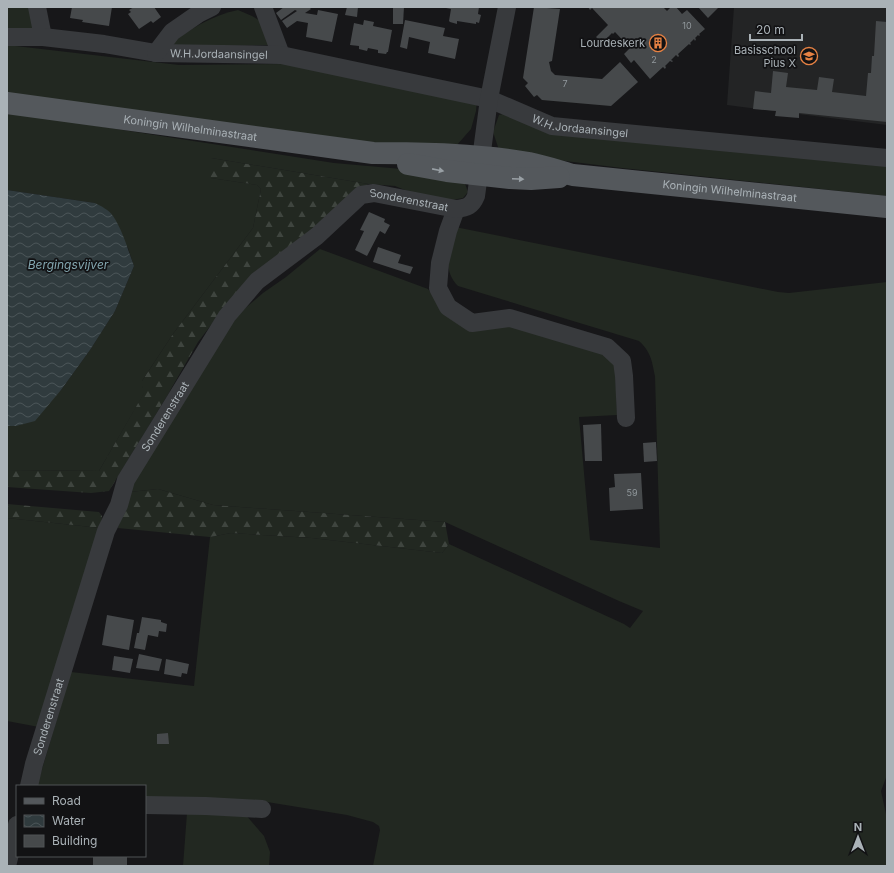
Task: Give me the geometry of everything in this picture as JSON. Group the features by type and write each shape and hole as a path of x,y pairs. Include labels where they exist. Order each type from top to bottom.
{"main road":[{"name":"Koningin Wilhelminastraat","path":"7,103 373,153 398,162 447,171 481,166 532,179 573,176 887,207"}],"street":[{"path":"37,7 43,38"},
{"name":"W.H.Jordaansingel","path":"156,54 172,32 198,14 212,7"},
{"name":"W.H.Jordaansingel","path":"263,7 281,55"},
{"name":"Sonderenstraat","path":"30,785 34,764 106,531 119,504 126,480 227,316 257,282 317,236 361,195 374,193 456,209 464,208 472,204 476,196 489,100 507,7"},
{"name":"W.H.Jordaansingel","path":"7,37 43,38 104,44 156,54 281,55 489,100 552,126 887,158"},
{"name":"Sonderenstraat","path":"456,209 446,237 438,277 438,288 448,306 472,323 510,318 607,347 622,361 626,418"},
{"path":"146,805 213,806 262,809"},
{"path":"7,866 16,829"}],"shaded area":[{"name":"Basisschool Pius X","path":"734,7 887,7 887,125 727,105"}],"green space":[{"path":"7,7 33,7 37,29 7,29"},
{"path":"238,10 264,23 271,45 167,47 183,35 210,19"},
{"path":"7,45 179,65 293,64 477,100 476,111 471,129 457,145 360,144 7,93"},
{"path":"7,112 334,163 402,169 463,178 468,192 463,198 447,201 420,196 395,186 368,184 211,158 211,178 257,185 261,189 253,228 173,334 142,381 142,386 145,392 99,471 7,470 7,426 16,426 61,390 90,350 115,311 134,266 128,248 95,203 7,190"},
{"path":"507,113 887,165 887,196 622,168 500,153 493,132 499,115"},
{"path":"211,158 368,184 227,304 198,342 109,491 91,493 7,487 7,470 99,471 144,393 142,381 173,334 253,228 261,189 257,185 211,178"},
{"path":"455,227 778,292 789,293 887,282 887,775 881,791 887,819 887,866 373,866 380,830 379,826 373,822 347,815 267,802 146,798 146,785 37,785 71,672 194,686 210,537 231,533 312,538 442,553 449,544 630,628 643,611 445,522 213,505 158,489 130,492 131,486 223,334 243,310 320,249 428,289 444,311 518,324 601,350 615,361 617,415 579,417 590,540 660,548 655,376 649,353 639,341 458,286 453,279 448,265 449,251"},
{"path":"158,489 213,505 445,522 449,544 442,553 312,538 231,533 210,537 118,528 130,492"},
{"path":"7,504 99,512 102,516 101,528 7,518"},
{"path":"7,518 101,528 39,727 7,721"},
{"path":"187,813 245,814 264,836 270,852 269,866 183,866"}],"water":[{"name":"Bergingsvijver","path":"7,190 95,203 102,207 111,214 117,222 134,266 115,311 90,350 61,390 35,421 16,426 7,426"}],"building":[{"path":"72,7 112,7 109,26 82,22 83,20 70,18"},
{"path":"134,7 154,7 161,17 153,23 151,21 139,29 128,14 131,12 129,10"},
{"path":"284,7 309,7 311,9 305,13 317,15 318,10 338,14 332,42 306,37 308,23 297,21 287,28 282,21 297,11 295,10 281,20 276,13"},
{"path":"347,7 358,7 357,17 345,15"},
{"path":"393,7 404,7 403,24 393,24"},
{"path":"441,7 479,7 478,14 481,15 479,23 476,22 476,24 457,21 457,24 450,22 451,9"},
{"path":"534,7 560,9 552,61 549,62 551,71 555,75 602,79 620,62 638,82 611,106 542,100 537,95 534,97 525,86 528,83 523,78"},
{"name":"Lourdeskerk","path":"588,7 663,7 667,11 671,7 676,7 682,14 687,10 705,29 695,38 695,41 694,39 690,45 689,44 678,54 678,57 676,55 671,60 673,61 672,62 670,61 665,66 665,69 663,67 650,79 634,60 631,63 624,54 630,48 615,32 602,43 596,37 608,25 592,8 590,10"},
{"path":"698,7 719,7 708,18"},
{"path":"364,20 374,22 373,26 392,30 388,52 386,54 378,53 378,50 368,48 367,51 359,49 359,46 350,45 354,23 363,25"},
{"path":"405,20 445,28 443,36 459,39 455,59 428,53 430,42 409,37 407,49 400,47"},
{"path":"876,21 887,22 887,122 799,113 799,118 775,116 776,111 753,109 755,91 771,93 773,71 788,73 786,87 817,90 819,77 834,79 832,92 866,96 868,73 871,73 872,56 874,56"},
{"path":"369,212 385,219 384,222 390,225 385,234 380,231 367,256 355,250 364,231 360,230"},
{"path":"378,247 401,255 398,263 413,267 410,274 373,262"},
{"path":"601,424 602,461 585,461 583,425"},
{"path":"656,442 657,461 644,462 643,443"},
{"path":"641,473 643,509 610,511 609,488 615,487 614,474"},
{"path":"107,615 134,620 129,650 102,645"},
{"path":"142,617 161,620 161,622 167,624 166,632 159,631 158,637 148,635 145,650 134,648"},
{"path":"139,654 162,659 159,671 136,668"},
{"path":"114,656 133,659 130,673 112,670"},
{"path":"166,659 189,664 187,674 182,673 181,677 164,674"},
{"path":"168,733 169,744 157,744 157,734"},
{"path":"93,857 127,857 127,866 93,866"}],"place":[{"name":"Lourdeskerk","path":"658,43"},
{"name":"Basisschool Pius X","path":"809,56"}]}
